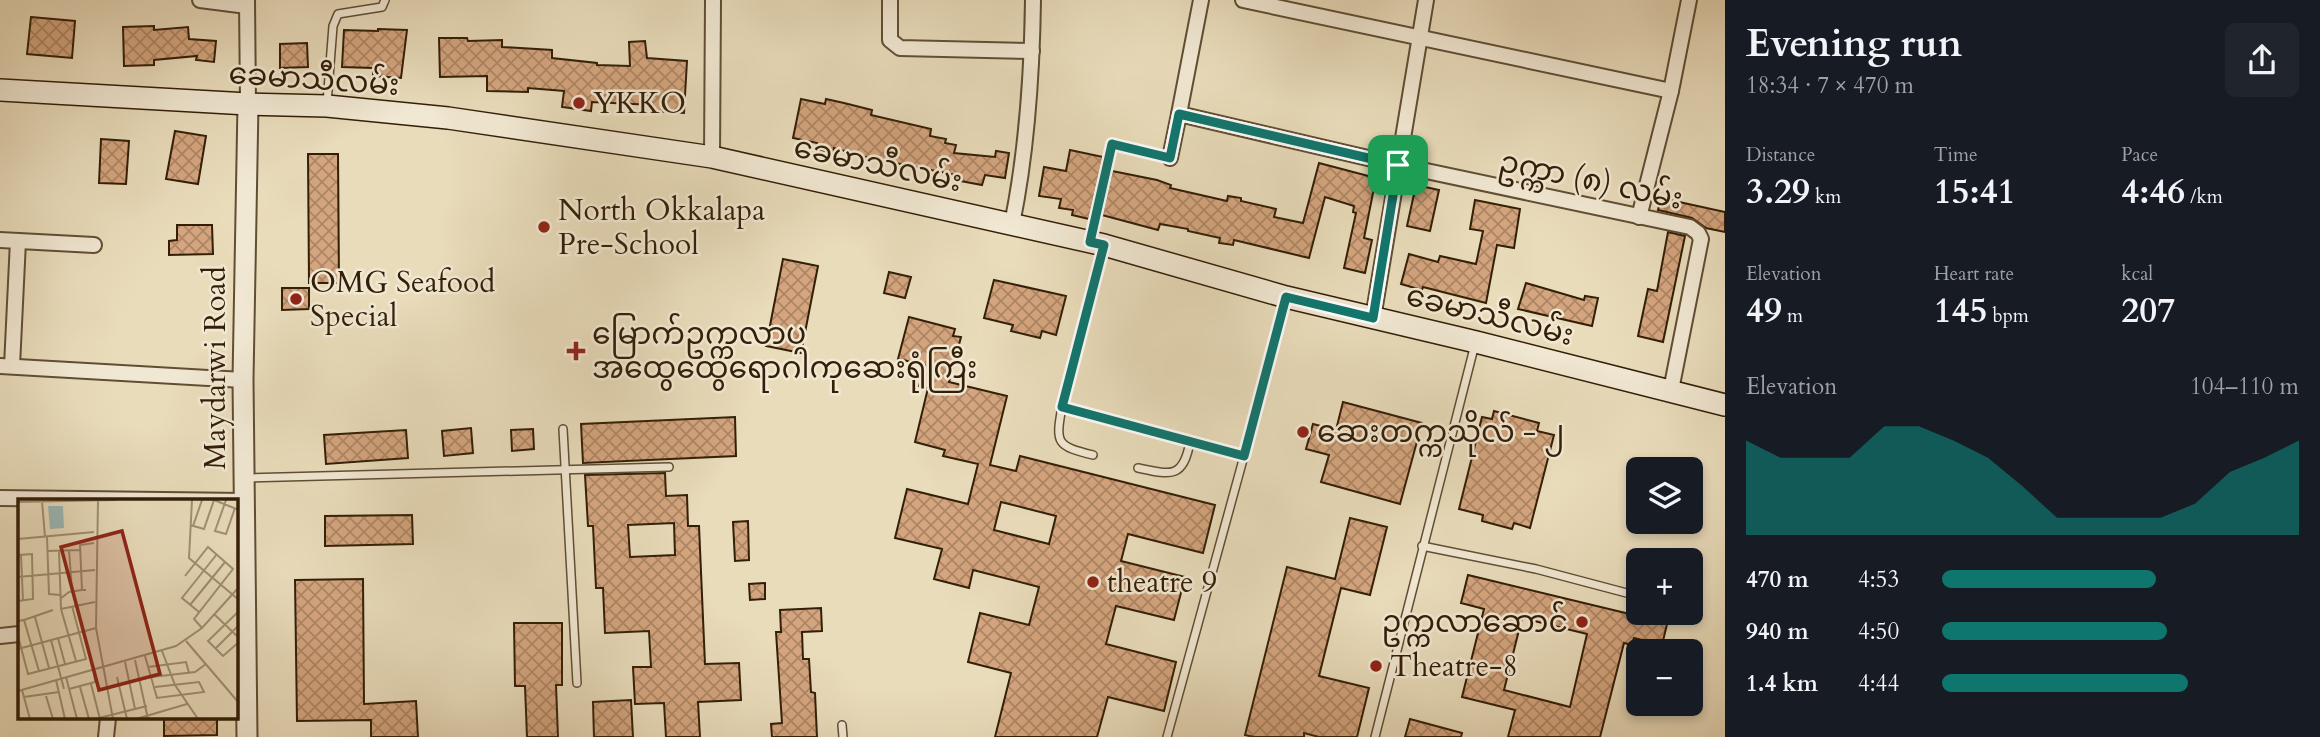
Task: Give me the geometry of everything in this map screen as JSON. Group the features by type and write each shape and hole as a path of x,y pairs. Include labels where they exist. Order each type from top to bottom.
{"main road":[{"name":"ခေမာသီလမ်း","path":"0,90 327,106 448,118 712,157 1097,244 1286,297 1725,405"}],"street":[{"path":"200,0 247,3"},
{"path":"712,157 713,0"},
{"path":"890,0 890,40 900,48 1032,51"},
{"path":"1012,224 1020,188 1032,51 1033,0"},
{"path":"1170,158 1201,0"},
{"path":"1243,0 1671,90"},
{"path":"1373,318 1426,0"},
{"path":"1640,217 1671,90 1689,0"},
{"name":"Maydarwi Road","path":"247,3 241,617 247,737"},
{"name":"ဥက္ကာ (၈) လမ်း","path":"1179,114 1398,165 1690,227 1701,239 1671,390"},
{"path":"0,240 94,244"},
{"path":"18,241 6,366 243,380"},
{"path":"0,498 81,499"},
{"path":"238,501 244,501"},
{"path":"0,636 18,634"}],"lane":[{"path":"327,106 333,26 338,14 382,7 385,0"},
{"path":"1093,455 1063,446 1057,433 1097,244 1112,144 1170,158"},
{"path":"1167,737 1286,297"},
{"path":"1375,737 1476,342"},
{"path":"1062,407 1244,456"},
{"path":"563,429 577,683"},
{"path":"1139,468 1174,473 1186,462 1190,442"},
{"path":"243,478 669,467"},
{"path":"1422,546 1536,569 1626,593"},
{"path":"842,725 843,737"}],"building":[{"path":"31,17 75,21 72,58 27,54"},
{"path":"154,26 154,30 188,27 189,39 216,41 214,62 196,60 197,56 154,60 154,65 124,66 123,27"},
{"path":"344,30 407,30 401,78 373,76 373,68 342,67"},
{"path":"439,38 502,40 502,47 552,50 552,58 597,65 630,66 629,42 645,41 647,58 687,61 684,113 653,111 653,105 592,102 591,111 562,107 564,91 528,88 528,92 487,91 487,76 440,77"},
{"path":"307,43 308,67 280,68 280,44"},
{"path":"801,99 825,104 826,99 844,103 872,110 871,115 931,129 930,136 946,139 945,143 956,145 954,153 995,157 996,151 1009,153 1005,178 985,175 982,185 955,180 956,175 834,148 833,153 816,149 817,143 793,138"},
{"path":"175,131 206,136 198,184 166,179"},
{"path":"101,139 129,141 126,184 99,183"},
{"path":"1070,150 1103,157 1089,219 1072,215 1073,210 1059,208 1061,199 1039,196 1044,167 1066,171"},
{"path":"308,154 338,154 339,283 309,283"},
{"path":"1319,163 1376,178 1364,238 1372,240 1365,273 1344,268 1356,213 1353,212 1354,206 1325,197 1309,258 1234,240 1233,245 1219,243 1220,238 1188,229 1160,224 1158,230 1102,215 1112,171 1157,180 1171,185 1170,188 1227,201 1228,196 1241,198 1241,201 1276,209 1274,217 1303,223"},
{"path":"1416,185 1439,190 1430,231 1407,226"},
{"path":"1661,198 1725,212 1725,232 1706,228 1692,218 1658,210"},
{"path":"1475,200 1520,209 1514,248 1497,245 1486,303 1401,284 1409,254 1438,262 1440,256 1476,264 1483,231 1470,229"},
{"path":"177,225 212,225 213,254 169,255 169,241 177,240"},
{"path":"1668,232 1685,236 1663,342 1638,336 1648,289 1657,291"},
{"path":"783,259 818,266 801,353 766,346"},
{"path":"889,272 911,277 905,298 884,293"},
{"path":"994,280 1066,296 1056,335 1042,331 1040,338 1011,331 1013,325 984,318"},
{"path":"1526,283 1584,300 1585,296 1598,298 1592,326 1518,309"},
{"name":"OMG Seafood Special","path":"282,288 309,288 309,309 282,310"},
{"path":"909,317 955,329 953,336 961,337 949,382 1007,396 990,465 1016,471 1020,456 1215,505 1203,553 1128,534 1121,561 1185,577 1174,620 1116,606 1106,644 1176,662 1164,711 1108,697 1097,737 995,737 1011,673 968,662 980,613 1029,625 1039,587 973,570 969,588 934,579 942,549 895,538 907,489 968,504 978,464 943,456 945,450 915,442 928,388 919,386 925,365 898,359","holes":["1001,502 1056,516 1049,544 994,530"]},
{"path":"1343,402 1422,423 1400,504 1321,482 1329,455 1306,449 1313,424 1336,430"},
{"path":"1494,411 1539,423 1537,431 1554,435 1530,528 1514,523 1512,529 1482,521 1483,515 1459,509 1482,417 1492,419"},
{"path":"735,417 736,456 583,463 581,424"},
{"path":"471,428 473,453 444,456 442,431"},
{"path":"533,429 534,449 512,451 511,430"},
{"path":"406,430 408,458 326,464 324,435"},
{"path":"665,473 666,496 687,495 688,526 699,526 705,664 739,663 741,700 698,702 700,737 666,737 664,703 635,704 633,667 651,667 649,631 605,633 603,588 596,588 593,526 588,526 585,475","holes":["674,523 675,555 630,557 628,525"]},
{"path":"412,515 413,544 325,546 325,516"},
{"path":"1350,518 1387,527 1370,595 1341,588 1319,676 1369,688 1357,737 1319,737 1304,733 1304,737 1245,735 1287,567 1335,579"},
{"path":"748,521 749,560 735,561 733,522"},
{"path":"1468,575 1626,613 1626,625 1667,625 1663,639 1626,639 1600,737 1508,737 1515,710 1462,697 1484,609 1461,603","holes":["1522,618 1587,634 1570,707 1504,690"]},
{"path":"363,579 364,704 416,701 418,737 371,737 371,720 297,721 295,580"},
{"path":"765,583 765,599 750,600 749,584"},
{"path":"821,608 822,631 802,632 803,659 809,659 811,692 815,693 817,737 772,737 771,724 782,723 776,632 781,632 780,610"},
{"path":"514,623 562,623 562,685 556,685 558,737 527,737 525,686 515,686"},
{"path":"631,700 633,737 594,737 593,702"},
{"path":"1410,719 1462,733 1461,737 1405,737"},
{"path":"164,720 217,720 217,735 164,736"}],"place":[{"name":"YKKO","path":"579,103"},
{"name":"North Okkalapa Pre-School","path":"544,227"},
{"name":"OMG Seafood Special","path":"296,299"},
{"name":"မြောက်ဥက္ကလာပ အထွေထွေရောဂါကုဆေးရုံကြီး","path":"576,351"},
{"name":"ဆေးတက္ကသိုလ် - ၂","path":"1303,432"},
{"name":"theatre 9","path":"1093,582"},
{"name":"ဥက္ကလာဆောင်","path":"1582,622"},
{"name":"Theatre-8","path":"1376,666"}],"route":[{"path":"1179,114 1398,165 1373,318 1286,297 1244,456 1062,407 1104,245 1090,242 1112,144 1170,158 1179,114"}]}
